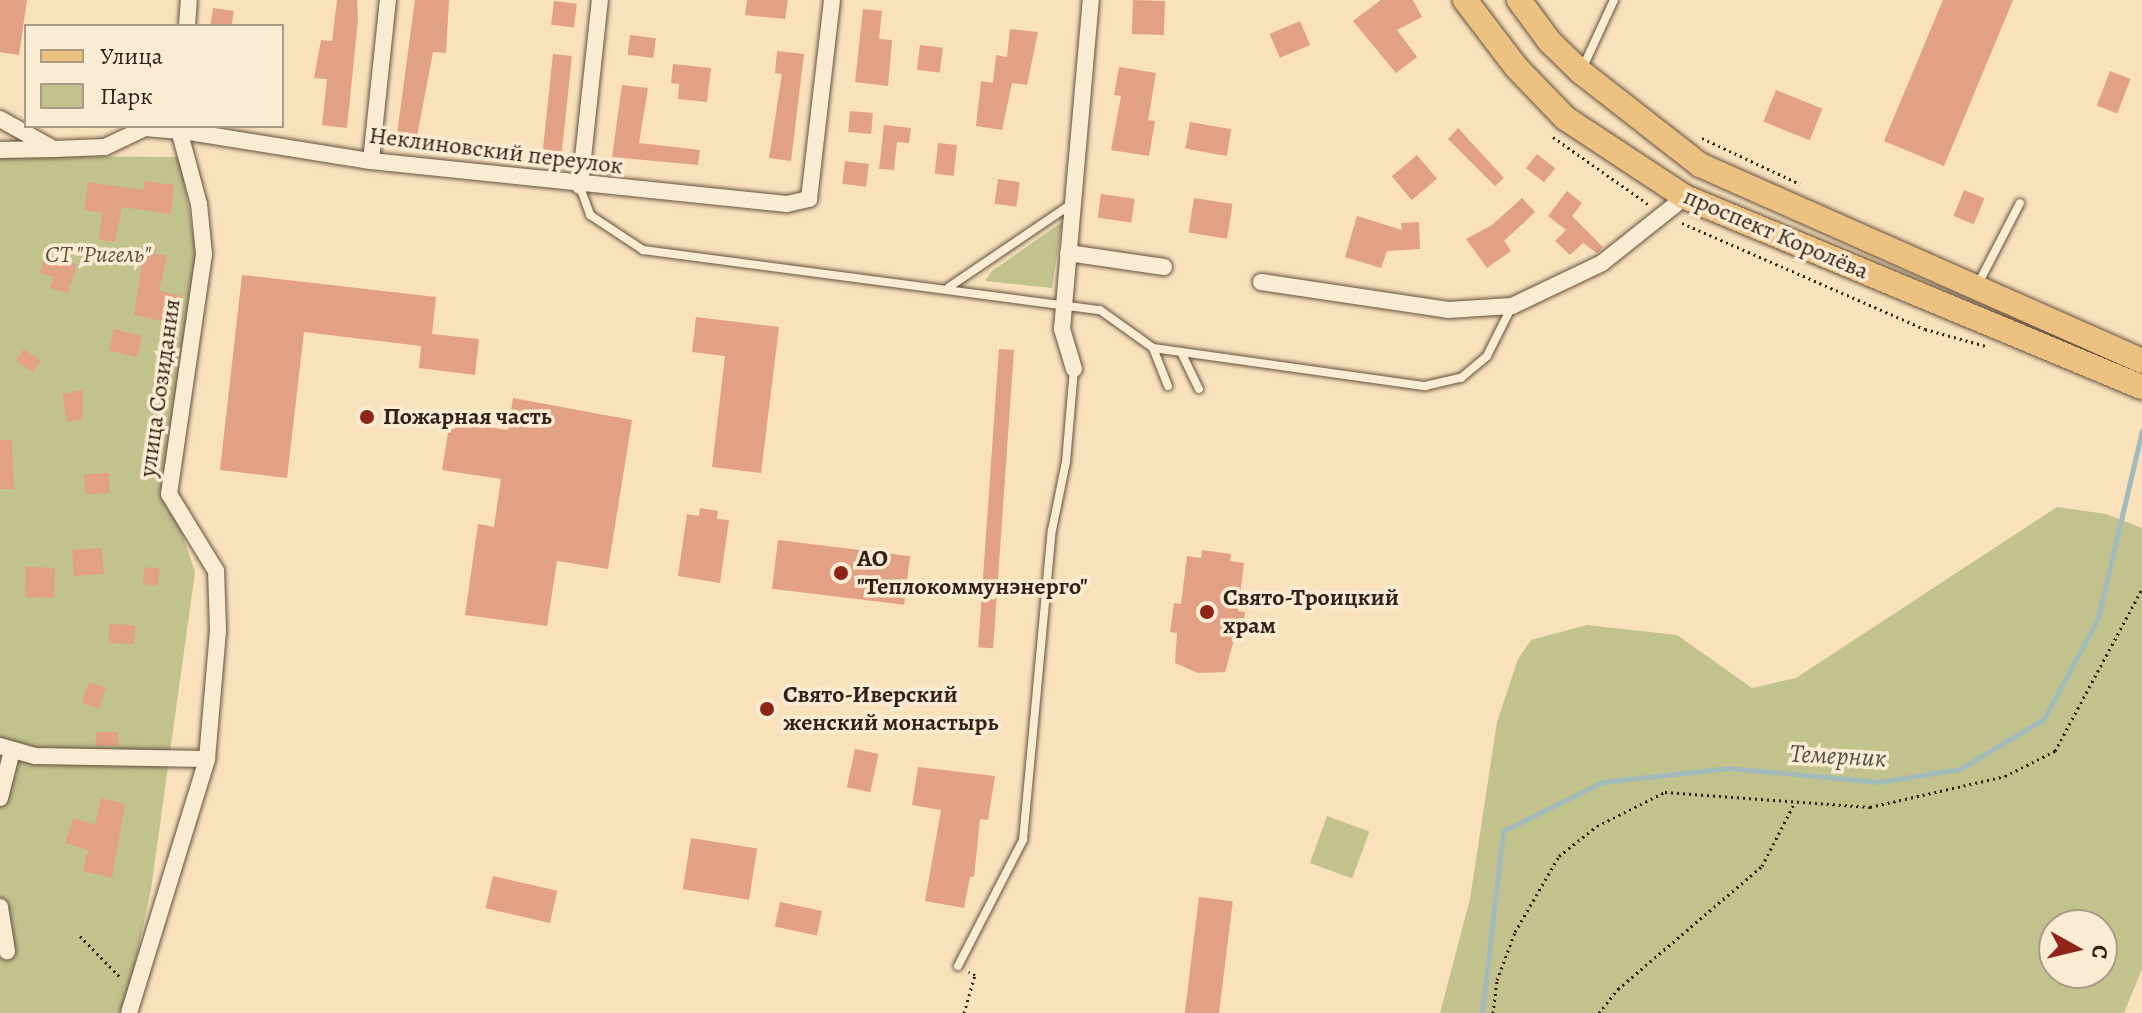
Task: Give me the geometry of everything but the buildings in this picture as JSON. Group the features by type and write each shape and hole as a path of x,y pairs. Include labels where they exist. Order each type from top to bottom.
{"main road":[{"name":"проспект Королёва","path":"1465,0 1516,67 1565,118 1685,197 2038,329 2142,361"},
{"name":"проспект Королёва","path":"1519,0 1550,42 1581,72 1700,165 1976,289 2038,329 2142,387"}],"street":[{"path":"187,24 189,0"},
{"path":"371,161 388,0"},
{"path":"580,186 600,0"},
{"name":"Неклиновский переулок","path":"0,150 105,147 145,128 179,129 371,161 580,186 787,204 809,199 832,0"},
{"path":"1074,369 1062,329 1091,0"},
{"path":"0,119 54,149"},
{"name":"улица Созидания","path":"132,1007 207,759 218,630 216,571 169,494 204,254 199,204 179,129"},
{"path":"1261,282 1448,310 1512,306 1602,263 1685,197"},
{"path":"1068,253 1164,267"},
{"path":"0,798 6,749 207,759"},
{"path":"0,907 7,951"}],"lane":[{"path":"1581,72 1614,0"},
{"path":"580,186 590,215 643,250 1100,310 1153,348 1425,386 1461,378 1487,356 1512,306"},
{"path":"948,288 1073,203"},
{"path":"1976,289 2020,203"},
{"path":"1153,348 1168,386"},
{"path":"1181,352 1199,389"},
{"path":"958,966 1023,840 1052,530 1066,462 1074,369"}],"path":[{"path":"1690,130 1802,185"},
{"path":"1493,1013 1497,980 1515,932 1559,856 1597,826 1665,792 1870,807 2005,776 2055,751 2142,589"},
{"path":"1599,1013 1618,989 1762,866 1795,801"},
{"path":"80,936 118,972 132,1007"},
{"path":"958,966 975,975 964,1013"}],"green space":[{"name":"СТ \"Ригель\"","path":"0,156 180,157 197,257 169,494 195,572 151,889 125,1013 0,1013"},
{"path":"1062,222 1052,288 985,281 992,271"},
{"path":"2057,507 2106,514 2142,528 2142,969 2124,1013 1440,1013 1470,899 1497,722 1518,659 1531,640 1587,625 1677,635 1752,688 1796,678"},
{"path":"1327,816 1369,831 1352,878 1310,863"}],"waterway":[{"name":"Темерник","path":"1482,1013 1503,831 1602,782 1729,768 1879,782 1960,769 2044,719 2098,618 2142,430"}],"place":[{"name":"Пожарная часть","path":"367,417"},
{"name":"АО \"Теплокоммунэнерго\"","path":"841,573"},
{"name":"Свято-Троицкий храм","path":"1207,612"},
{"name":"Свято-Иверский женский монастырь","path":"767,709"}]}
